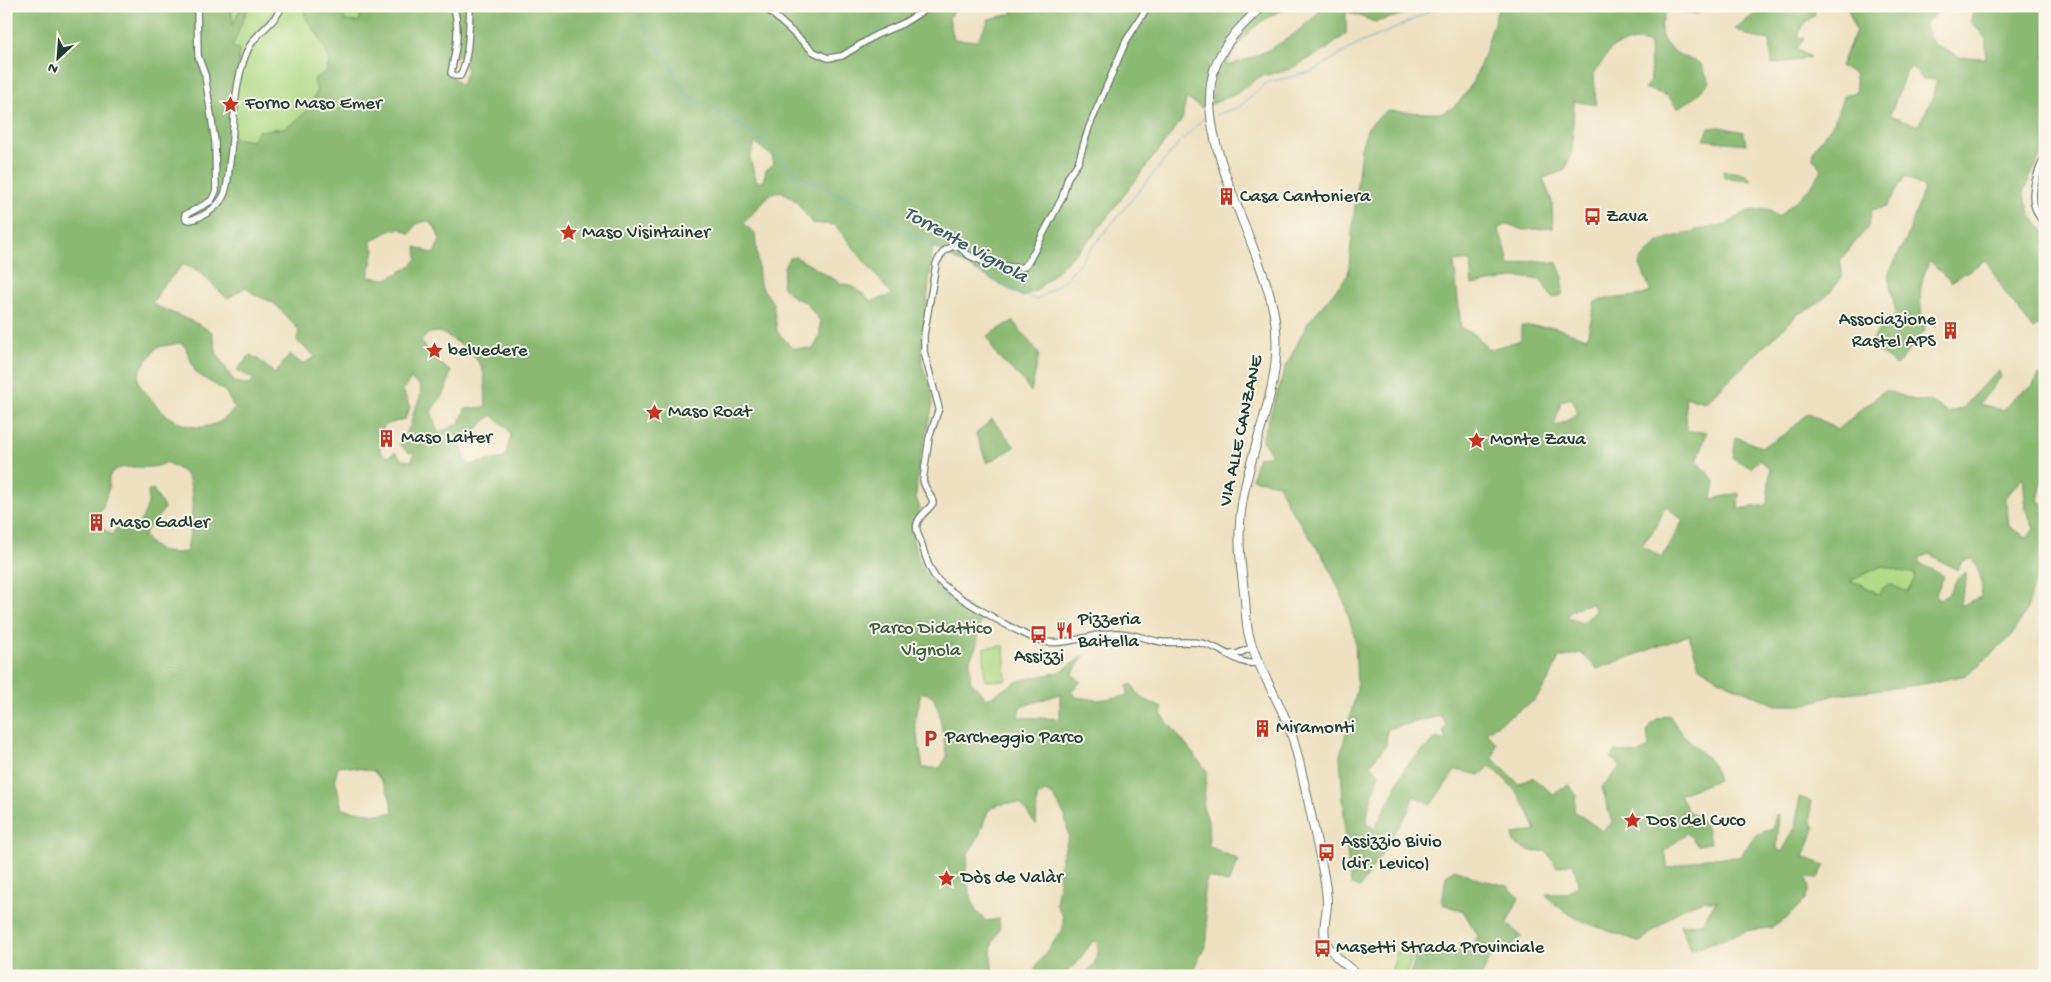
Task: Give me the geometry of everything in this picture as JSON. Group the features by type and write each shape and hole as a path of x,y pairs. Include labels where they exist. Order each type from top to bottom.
{"main road":[{"name":"VIA ALLE CANZANE","path":"1262,6 1234,34 1216,67 1211,84 1213,123 1217,145 1233,196 1268,289 1275,321 1276,354 1274,380 1245,480 1239,547 1249,636 1280,703 1292,734 1301,768 1327,892 1324,930 1326,942 1336,956 1360,976"}],"street":[{"path":"197,6 198,56 205,75 216,142 216,191 211,201 186,215 186,219 190,220 211,211 224,194 232,150 235,96 243,62 253,40 274,19 282,6"},
{"path":"454,6 458,26 456,53 451,73 458,77 463,72 468,48 470,6"},
{"path":"764,6 814,52 828,58 842,56 876,35 902,24 931,6"},
{"path":"1148,6 1126,41 1089,127 1078,163 1068,177 1062,198 1029,261 1024,267 1010,267 974,257 967,254 960,247 954,246 942,253 936,264 924,345 928,371 933,381 939,408 929,438 922,480 923,485 933,498 933,503 920,518 916,526 924,553 934,576 969,603 1028,636 1045,642 1058,642 1100,634 1123,633 1163,642 1184,641 1207,644 1249,664 1260,662"},
{"path":"2045,156 2035,176 2032,197 2037,216 2045,224"},
{"path":"1229,654 1237,654 1253,647"}],"green space":[{"name":"Parco Didattico Vignola","path":"6,6 231,6 233,25 241,6 249,6 232,47 239,49 238,72 233,100 228,101 228,108 233,108 232,138 252,141 258,131 284,128 308,110 317,92 314,79 326,72 330,59 320,38 307,20 302,6 341,6 345,21 359,22 362,6 957,6 949,18 954,39 977,41 989,19 1012,14 1013,6 1260,6 1214,66 1210,105 1202,108 1186,98 1182,120 1091,238 1037,290 1023,297 933,247 922,344 922,365 932,391 932,408 918,467 916,497 920,509 912,523 913,540 920,564 939,591 966,605 981,618 977,645 970,659 970,680 987,699 1018,681 1060,672 1085,655 1072,674 1081,682 1071,691 1076,697 1097,700 1128,696 1127,686 1132,684 1140,697 1162,708 1161,714 1207,771 1203,807 1208,820 1209,846 1239,860 1228,883 1208,877 1205,886 1204,901 1207,939 1204,950 1194,968 1209,971 1209,976 1082,976 1094,964 1099,950 1096,940 1092,942 1077,963 1062,976 1034,976 1035,968 1063,929 1063,917 1056,904 1059,886 1059,866 1069,836 1065,816 1053,795 1044,792 1037,798 1036,825 1021,804 996,805 988,811 978,838 968,853 966,874 976,911 986,921 999,919 1000,923 991,950 993,976 6,976","holes":["461,56 467,70 461,86 450,74 453,58","755,143 772,156 774,164 766,170 763,182 757,182 750,159","781,191 796,201 812,223 835,225 892,295 872,301 850,285 842,284 796,257 789,258 784,267 782,286 794,298 806,302 820,321 820,336 813,349 792,348 777,331 773,303 760,285 755,234 744,223 769,195","427,221 435,227 440,240 434,254 416,247 417,259 408,268 387,279 368,277 374,250 370,242 387,232 399,228 410,234 416,224","183,265 198,271 228,298 246,287 255,295 272,302 299,330 297,341 316,357 302,364 290,354 275,374 250,355 237,370 254,379 248,385 234,382 217,354 212,332 152,304 161,288","439,332 471,353 480,365 485,380 486,407 465,409 460,423 438,433 431,411 445,392 451,372 429,354 421,341 429,333","180,343 185,346 196,373 225,391 235,409 220,422 207,426 198,427 180,423 164,413 141,388 138,380 142,367 157,347","411,379 421,387 420,398 411,424 399,444 409,453 414,452 412,461 402,460 395,452 388,457 380,452 380,433 385,425 405,419 410,407 403,390","492,415 507,428 511,435 505,458 468,465 459,442 464,440","166,462 186,475 192,493 190,535 186,552 173,553 162,551 148,542 144,536 164,508 153,489 148,491 146,512 134,530 125,522 117,527 112,535 99,526 98,521 109,487 110,475 115,470 128,467 152,467","921,692 933,696 939,712 947,757 940,768 923,768 915,723","1060,694 1060,719 1018,717 1020,707","339,765 374,771 387,790 393,813 374,814 342,809 335,777"]},
{"path":"231,6 241,6 233,26"},
{"path":"249,6 302,6 307,20 320,38 330,59 308,110 284,128 258,131 252,141 232,138 233,108 228,108 228,101 233,100 235,87 231,47"},
{"path":"341,6 362,6 360,22 345,22"},
{"path":"1264,6 1300,6 1275,14 1255,27 1239,44 1225,66 1264,52 1288,38 1320,11 1313,6 1420,6 1409,13 1375,22 1346,11 1346,34 1327,49 1288,70 1259,77 1236,94 1212,104 1217,67 1235,35"},
{"path":"1499,6 1711,6 1697,14 1667,9 1661,28 1664,41 1669,47 1680,55 1700,63 1710,82 1693,99 1677,108 1668,96 1644,88 1651,80 1650,43 1635,41 1612,47 1594,74 1596,105 1574,101 1572,151 1565,170 1543,178 1552,202 1553,228 1523,230 1508,224 1498,228 1506,250 1509,266 1533,260 1557,263 1563,277 1562,295 1552,298 1541,280 1519,277 1472,285 1470,260 1454,262 1461,328 1477,336 1488,350 1521,340 1521,326 1553,327 1587,338 1595,302 1651,292 1639,262 1659,241 1727,224 1748,211 1768,209 1778,217 1809,189 1822,170 1813,158 1814,149 1834,122 1843,97 1857,91 1854,73 1840,66 1856,31 1847,6 1944,6 1924,24 1933,44 1960,57 1986,58 1986,39 1971,21 1974,6 2045,7 2045,146 2023,192 2031,216 2045,232 2045,250 2042,256 2045,258 2045,322 2033,329 2006,294 1986,260 1951,282 1930,261 1923,278 1920,295 1925,330 1897,365 1874,349 1870,342 1882,326 1896,313 1888,275 1908,235 1924,188 1905,176 1886,207 1872,210 1868,227 1840,260 1843,275 1829,294 1812,307 1798,314 1706,402 1685,397 1687,431 1707,432 1697,462 1715,481 1712,499 1739,493 1738,509 1767,505 1770,468 1759,460 1751,468 1733,458 1736,437 1761,447 1784,435 1809,413 1837,430 1885,390 1917,401 1929,400 1949,413 1964,407 1981,387 1999,371 2001,377 1979,404 2003,410 2017,395 2032,387 2039,375 2045,380 2045,401 2041,403 2045,406 2045,467 2038,501 2045,506 2045,557 2039,569 2027,609 2010,638 1967,675 1918,685 1838,694 1803,705 1776,705 1722,681 1699,666 1689,635 1597,669 1581,653 1559,658 1549,680 1535,700 1486,732 1496,743 1493,759 1519,784 1532,777 1553,794 1569,784 1576,795 1574,811 1602,831 1612,823 1602,787 1619,768 1618,764 1611,758 1616,751 1638,754 1649,747 1647,730 1657,719 1669,715 1679,730 1713,764 1718,780 1680,794 1688,812 1698,817 1704,823 1710,843 1698,845 1687,833 1665,851 1668,868 1705,858 1739,857 1757,834 1773,829 1776,814 1779,815 1777,849 1782,852 1797,824 1799,797 1811,801 1811,821 1815,828 1803,857 1825,865 1818,878 1806,877 1809,889 1805,900 1786,919 1771,928 1750,930 1691,950 1680,925 1702,923 1714,904 1718,902 1703,900 1679,910 1640,942 1589,924 1564,911 1554,903 1546,894 1567,894 1578,883 1573,863 1557,867 1546,851 1534,852 1514,844 1513,834 1536,831 1523,802 1513,788 1490,766 1481,775 1456,770 1431,804 1413,796 1409,810 1360,888 1351,885 1340,756 1357,689 1355,638 1343,598 1326,561 1288,505 1278,484 1252,479 1258,457 1272,455 1262,440 1285,369 1307,324 1348,275 1361,147 1368,127 1386,111 1440,113 1455,105 1465,95 1480,66","holes":["1912,67 1922,79 1937,80 1932,99 1918,126 1890,115 1906,72","1572,398 1578,415 1554,427 1561,401","2023,477 2026,509 2034,529 2027,537 2009,527 2006,497","1665,506 1683,520 1662,558 1642,545 1657,526","1929,554 1957,570 1962,561 1972,559 1980,577 1982,586 1981,597 1960,606 1966,581 1966,572 1957,579 1947,596 1938,599 1936,594 1944,576 1920,563 1919,558","1882,566 1915,573 1915,578 1907,592 1890,584 1883,588 1879,595 1861,584 1850,581","1591,604 1596,611 1582,623 1568,618 1569,613 1581,606","1440,716 1447,724 1443,732 1447,741 1436,738 1406,766 1375,829 1367,823 1368,809 1379,773 1370,765 1386,745 1387,729"]},
{"path":"1765,6 1814,6 1815,15 1802,25 1798,37 1805,38 1796,49 1811,57 1772,64 1770,40 1751,37 1735,29"},
{"path":"1720,127 1744,132 1746,144 1704,140 1709,128"},
{"path":"1723,171 1744,173 1752,180 1724,178"},
{"path":"1013,321 1039,354 1031,392 1022,379 997,356 987,336"},
{"path":"992,419 1015,447 987,463 976,434"},
{"path":"1882,566 1915,573 1915,578 1907,592 1880,595 1861,584 1849,581"},
{"path":"1004,646 1006,680 985,681 984,647"},
{"path":"1455,869 1478,879 1508,886 1519,898 1507,923 1522,937 1501,954 1495,952 1487,963 1482,976 1409,976 1414,963 1415,951 1401,944 1471,953 1478,936 1463,911 1442,904 1446,875"},
{"path":"1399,947 1413,952 1406,976 1390,975"}],"waterway":[{"name":"Torrente Vignola","path":"636,6 650,38 669,61 683,92 746,129 768,146 794,172 882,214 897,226 943,249"},
{"name":"Torrente Vignola","path":"1215,115 1239,107 1268,82 1311,72 1360,43 1394,29 1440,6"},
{"name":"Torrente Vignola","path":"946,251 1014,292 1037,300 1065,280 1179,143 1203,119 1209,117"}],"place":[{"name":"Forno Maso Emer","path":"231,104"},
{"name":"Casa Cantoniera","path":"1226,197"},
{"name":"Zava","path":"1592,217"},
{"name":"Maso Visintainer","path":"568,233"},
{"name":"Associazione Rastel APS","path":"1950,331"},
{"name":"belvedere","path":"434,351"},
{"name":"Maso Roat","path":"654,412"},
{"name":"Maso Laiter","path":"387,438"},
{"name":"Monte Zava","path":"1476,440"},
{"name":"Maso Gadler","path":"96,523"},
{"name":"Pizzeria Baitella","path":"1064,631"},
{"name":"Assizzi","path":"1039,634"},
{"name":"Miramonti","path":"1262,728"},
{"name":"Parcheggio Parco","path":"931,738"},
{"name":"Dos del Cuco","path":"1633,821"},
{"name":"Assizzio Bivio (dir. Levico)","path":"1327,853"},
{"name":"Dòs de Valàr","path":"947,878"},
{"name":"Masetti Strada Provinciale","path":"1322,948"}]}
